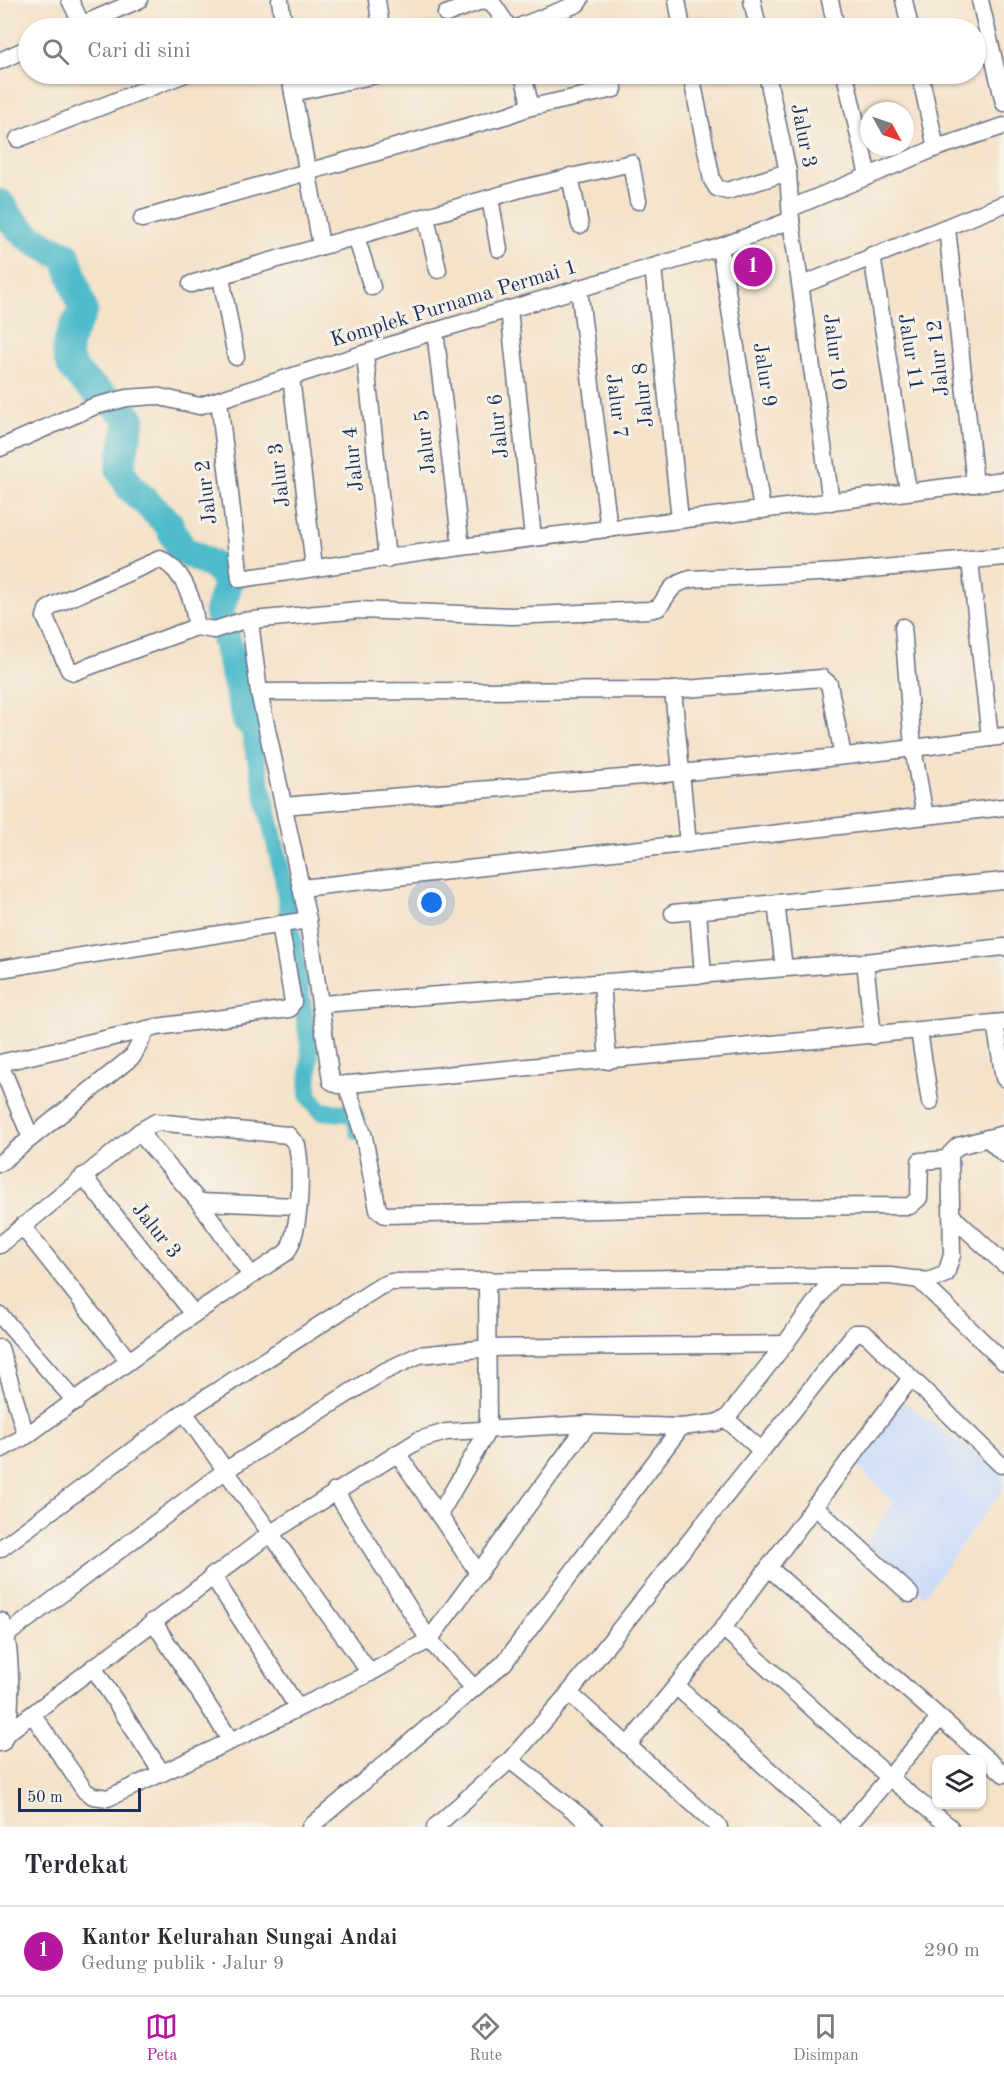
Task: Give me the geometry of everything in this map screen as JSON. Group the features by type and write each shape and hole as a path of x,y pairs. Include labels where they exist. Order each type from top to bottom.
{"street":[{"path":"70,0 75,18"},
{"path":"98,18 139,0"},
{"path":"280,0 283,18"},
{"path":"377,0 380,18"},
{"path":"446,14 483,0 493,4 502,18"},
{"path":"541,18 577,4 580,0"},
{"path":"677,0 680,18"},
{"path":"752,0 756,18"},
{"path":"830,0 834,18"},
{"path":"904,0 908,18"},
{"path":"980,0 984,18"},
{"path":"986,26 1004,103"},
{"path":"0,61 18,53"},
{"path":"18,139 159,84"},
{"path":"292,84 321,245"},
{"path":"293,93 334,84"},
{"path":"525,84 529,100 527,108"},
{"path":"693,84 712,180 717,188 727,191 788,171"},
{"name":"Jalur 3","path":"769,84 788,171 791,214"},
{"path":"847,84 868,176"},
{"path":"922,84 936,148"},
{"path":"142,219 527,108 614,89"},
{"name":"Komplek Purnama Permai 1","path":"0,448 95,406 127,398 156,396 199,405 219,400 435,331 720,247 868,176 936,148 1004,126"},
{"path":"191,284 221,277 321,245 570,176 631,163 638,201"},
{"path":"570,176 580,225"},
{"path":"490,198 499,249"},
{"path":"802,285 1004,204"},
{"name":"Jalur 10","path":"791,214 831,502"},
{"path":"426,217 438,270"},
{"name":"Jalur 12","path":"947,228 975,484"},
{"path":"356,237 372,287"},
{"name":"Jalur 9","path":"720,247 762,510"},
{"name":"Jalur 11","path":"872,255 908,491"},
{"name":"Jalur 8","path":"653,267 680,519"},
{"path":"221,277 236,357"},
{"name":"Jalur 7","path":"579,288 609,529"},
{"name":"Jalur 6","path":"509,309 533,538"},
{"name":"Jalur 5","path":"435,331 461,547"},
{"name":"Jalur 4","path":"365,355 387,559"},
{"name":"Jalur 3","path":"291,377 314,567"},
{"name":"Jalur 2","path":"219,400 240,579 314,567"},
{"path":"314,567 680,519 1004,480"},
{"path":"196,627 195,606 187,590 170,564 160,559 54,605 47,610 45,617 69,670 74,672 196,627 214,630 242,622 359,610 512,616 649,610 658,608 668,590 691,579 1004,557"},
{"path":"285,806 679,772 843,756 997,737 970,561"},
{"path":"31,1138 0,1063 147,1029 288,1009 293,1002 292,922 302,888 242,622"},
{"path":"903,627 913,748 925,816"},
{"path":"259,692 673,690 822,678 829,684 843,756"},
{"path":"673,690 679,772 688,844"},
{"path":"302,888 1004,807"},
{"path":"673,913 1004,881"},
{"path":"776,903 784,968"},
{"path":"698,911 703,975"},
{"path":"0,969 292,922"},
{"path":"292,922 321,1004 329,1078 339,1086 999,1023 1004,1078"},
{"path":"321,1004 865,962 1004,947"},
{"path":"865,962 873,1036"},
{"path":"602,982 608,1061"},
{"path":"0,1163 133,1056 147,1029"},
{"path":"919,1030 930,1102"},
{"path":"346,1084 364,1137 378,1210 385,1215 716,1207 910,1206 919,1198 920,1161 949,1159"},
{"path":"0,1245 139,1132 163,1120 288,1135 295,1140 298,1153 298,1206 291,1246 287,1252 194,1314 26,1436 0,1450"},
{"path":"139,1132 199,1203 251,1275"},
{"path":"0,1549 184,1412 379,1287 403,1281 834,1276 890,1276 928,1281 946,1274 952,1255 949,1159 958,1146 1004,1134"},
{"path":"987,1138 1004,1154"},
{"name":"Jalur 3","path":"83,1176 194,1314"},
{"path":"199,1203 298,1206"},
{"path":"952,1216 1004,1264"},
{"path":"22,1226 129,1361"},
{"path":"1,1738 212,1575 271,1533 334,1491 431,1435 588,1424 681,1427 715,1424 726,1419 785,1344 834,1276"},
{"path":"918,1279 1004,1362"},
{"path":"439,1515 488,1430 487,1280"},
{"path":"0,1315 75,1402"},
{"path":"435,1827 510,1760 569,1693 855,1333 863,1333 869,1337 1001,1465"},
{"path":"1,1738 5,1709 2,1630 226,1470 400,1362 432,1352 489,1348 785,1344"},
{"path":"0,1348 26,1436"},
{"path":"629,1744 723,1628 912,1378"},
{"path":"184,1412 370,1673"},
{"path":"726,1419 761,1450"},
{"path":"33,1715 85,1791 93,1796 108,1797 231,1741 370,1673 429,1640 588,1424"},
{"path":"310,1827 504,1662 681,1427"},
{"path":"397,1453 479,1574"},
{"path":"334,1491 429,1640 474,1688"},
{"path":"814,1506 910,1594"},
{"path":"769,1568 1004,1774"},
{"path":"212,1575 298,1708"},
{"path":"153,1621 231,1741"},
{"path":"723,1628 890,1778 950,1827"},
{"path":"93,1667 162,1773"},
{"path":"676,1686 832,1827"},
{"path":"569,1693 629,1744 719,1827"},
{"path":"847,1827 939,1719"},
{"path":"510,1760 594,1827"}],"shaded area":[{"path":"898,1398 1004,1475 1004,1487 924,1596 866,1545 893,1502 849,1458"}],"waterway":[{"path":"0,204 14,223 28,236 66,256 83,311 70,337 67,351 70,363 87,384 130,419 120,468 130,487 168,523 181,549 220,569 228,583 219,612 247,720"},
{"path":"247,720 283,878 310,1052 308,1095 321,1111 354,1114 358,1131"}],"place":[{"name":"Kantor Kelurahan Sungai Andai","path":"753,267"}]}
